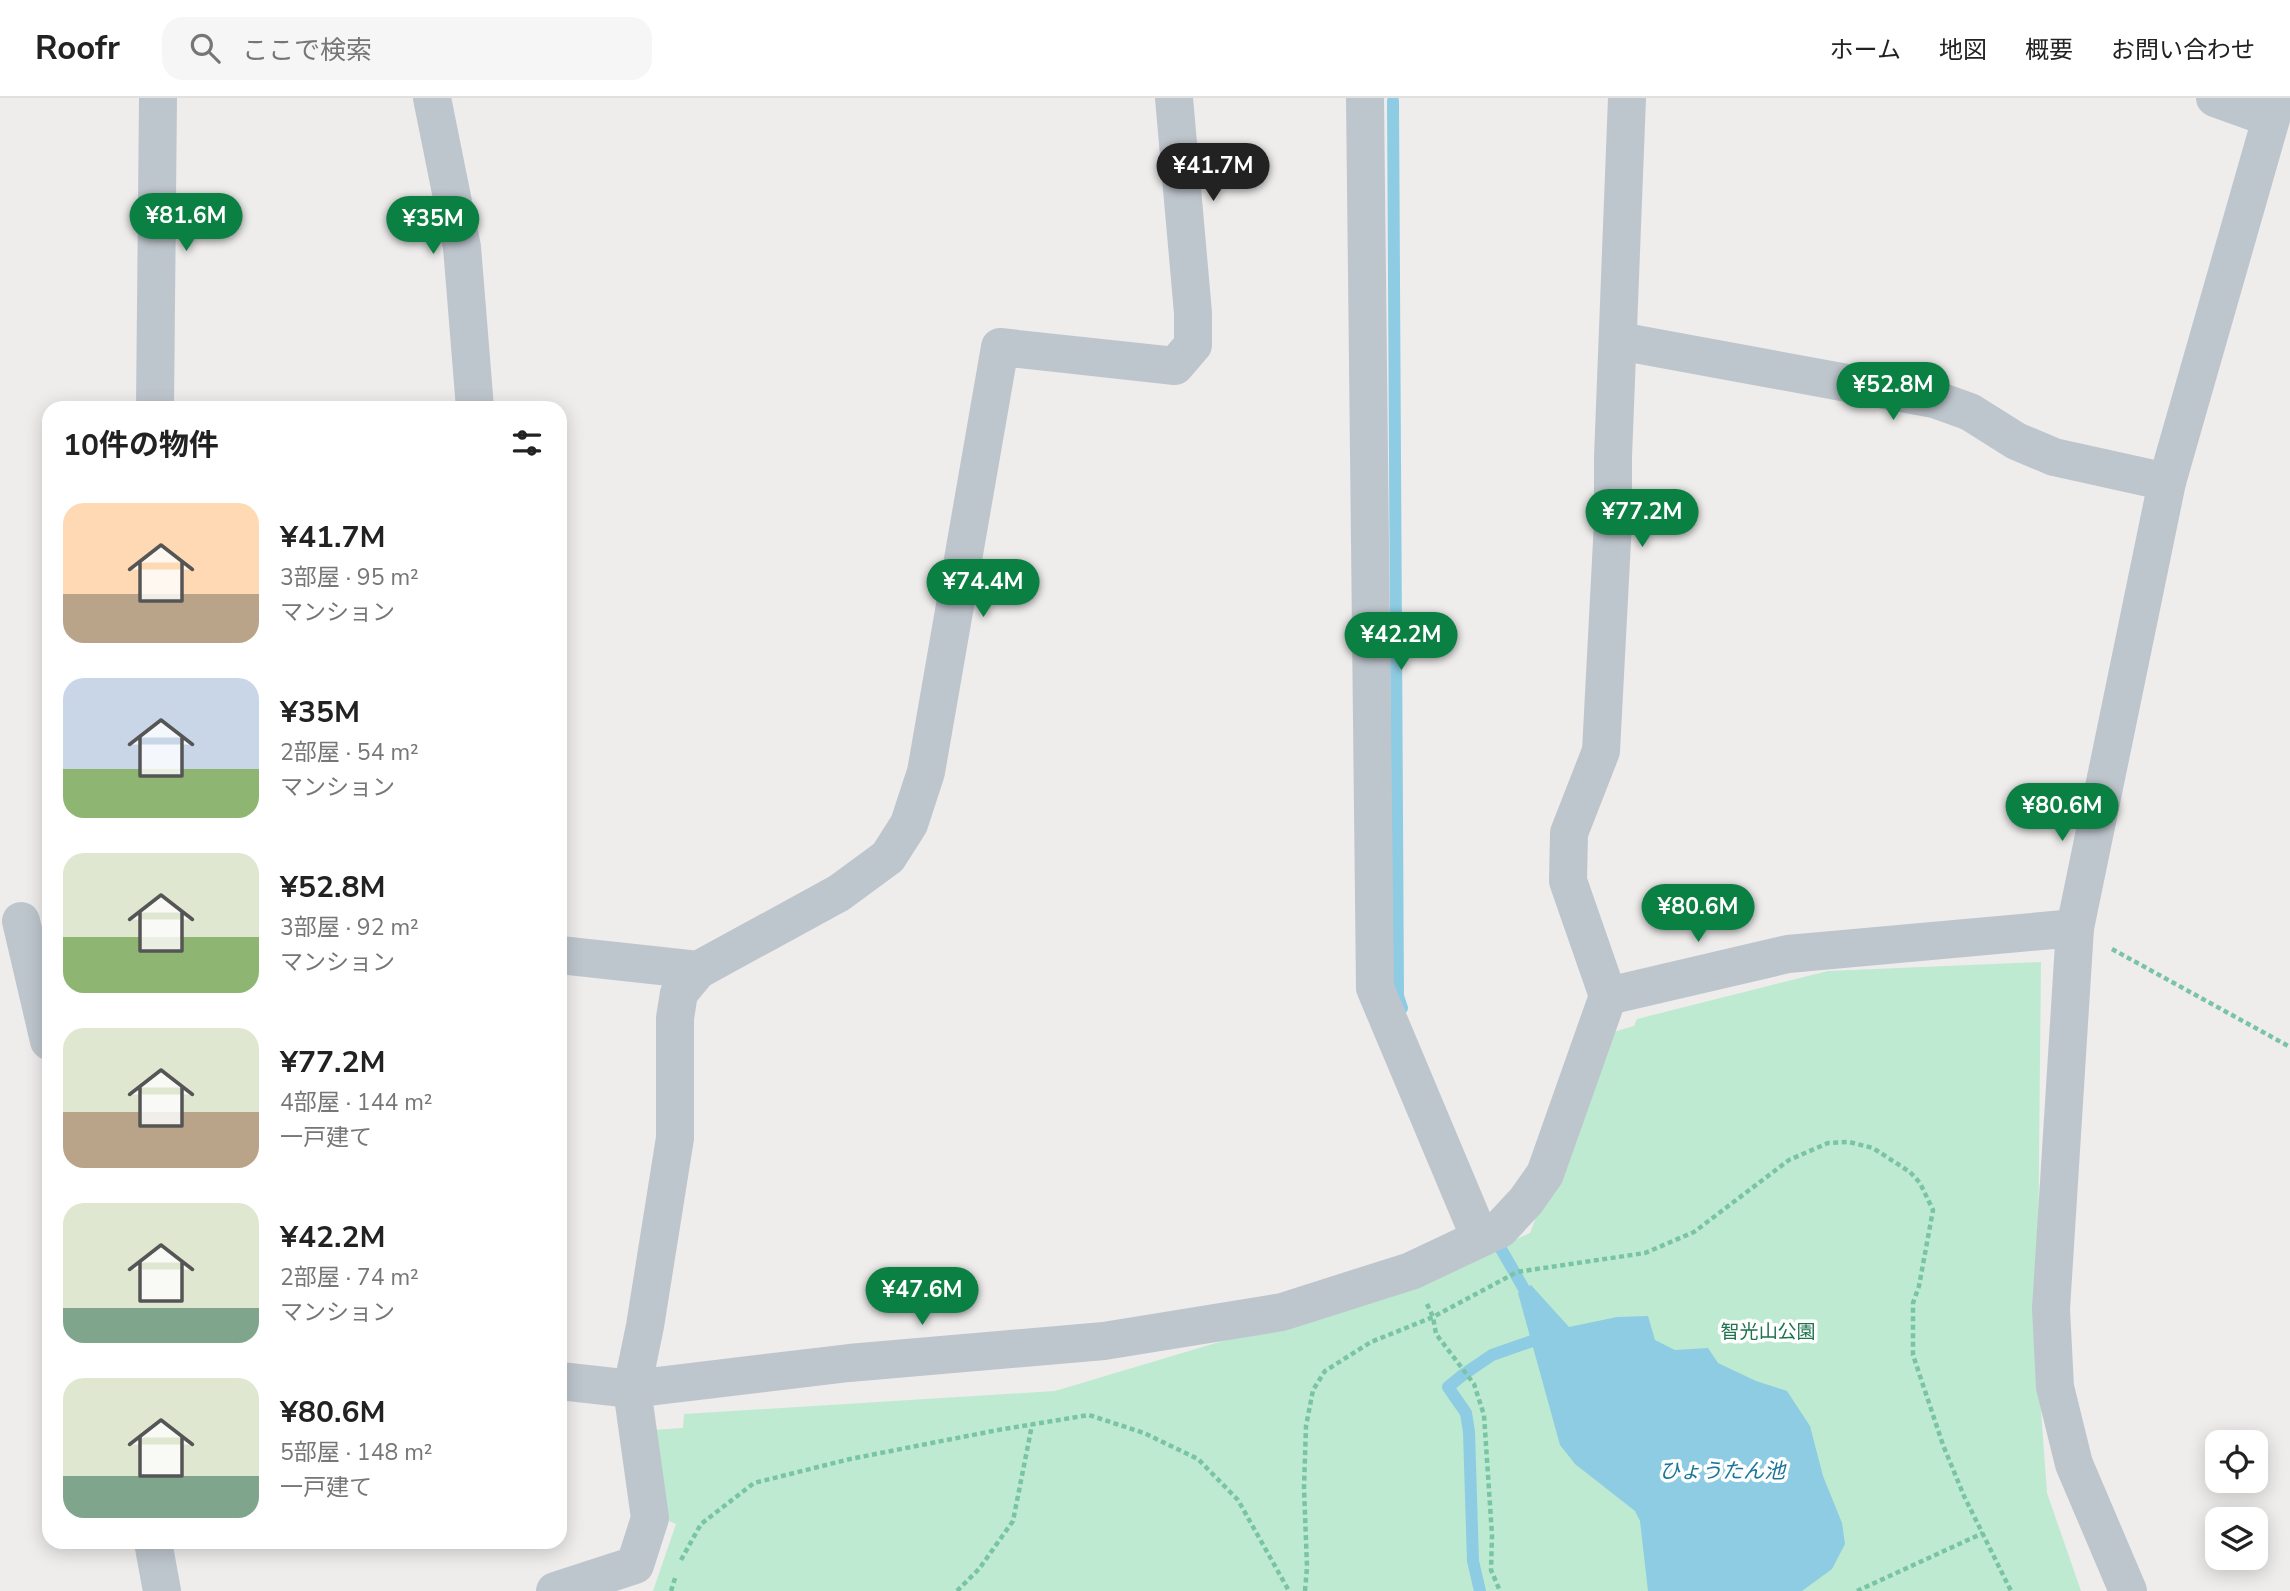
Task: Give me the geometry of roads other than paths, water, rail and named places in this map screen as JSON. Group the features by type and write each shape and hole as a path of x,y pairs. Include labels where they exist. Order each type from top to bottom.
{"street":[{"path":"155,401 158,98"},
{"path":"432,98 462,247 474,401"},
{"path":"555,1591 635,1564 650,1518 632,1389 645,1326 675,1138 679,992 698,970 839,893 888,857 909,824 926,772 1000,347 1175,366 1194,345 1174,98"},
{"path":"1365,98 1375,988 1490,1234"},
{"path":"567,1382 632,1389 849,1363 1104,1341 1282,1312 1412,1271 1490,1234 1526,1201 1545,1174 1608,996 1567,881 1569,833 1601,751 1613,522 1613,457 1627,98"},
{"path":"2128,1591 2074,1464 2055,1387 2051,1309 2075,928 2167,482 2274,108 2215,98"},
{"path":"1619,341 1934,399 1970,412 2016,441 2054,457 2167,482"},
{"path":"23,922 42,1009"},
{"path":"1608,996 1788,954 2075,928"},
{"path":"567,956 698,970"},
{"path":"154,1549 162,1591"}],"water":[{"name":"ひょうたん池","path":"1531,1285 1569,1327 1617,1317 1648,1316 1655,1340 1675,1350 1708,1348 1718,1363 1756,1381 1787,1391 1810,1426 1823,1476 1842,1523 1845,1544 1832,1569 1802,1591 1648,1591 1640,1521 1635,1511 1575,1464 1560,1445 1518,1293"}],"waterway":[{"path":"1393,101 1398,996 1402,1008"},
{"path":"1493,1235 1524,1289"},
{"path":"1467,1372 1492,1355 1532,1341"},
{"path":"1464,1374 1448,1387 1466,1413 1469,1432 1473,1561 1480,1591"}],"park label":[{"name":"智光山公園","path":"1768,1332"}]}
